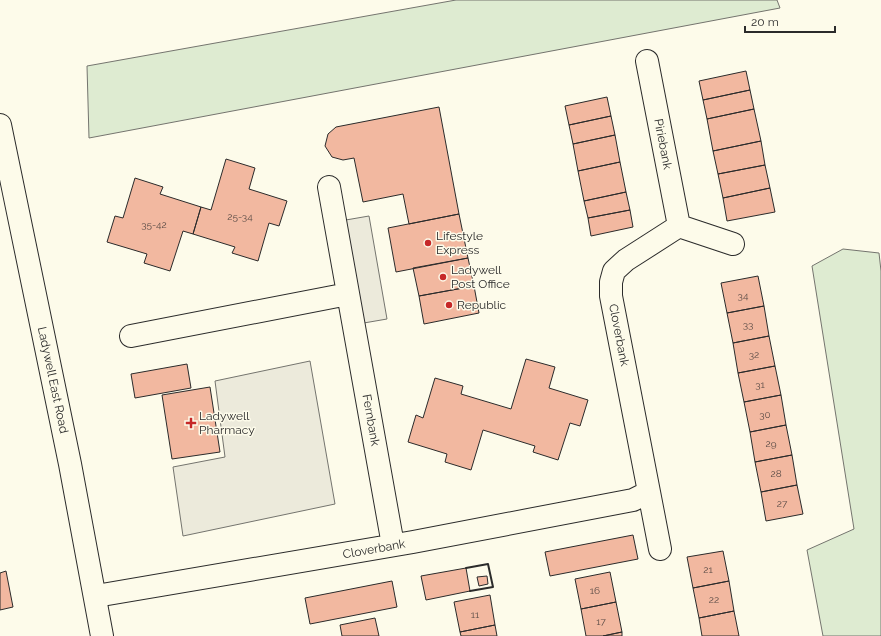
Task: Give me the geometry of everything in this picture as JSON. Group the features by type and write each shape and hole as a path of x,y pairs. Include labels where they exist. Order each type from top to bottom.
{"street":[{"name":"Piriebank","path":"647,61 679,226"},
{"name":"Ladywell East Road","path":"0,125 70,464 96,596 102,636"},
{"name":"Fernbank","path":"329,187 393,545"},
{"path":"679,226 733,244"},
{"name":"Cloverbank","path":"660,549 611,296 611,282 614,271 626,260 679,226"},
{"path":"131,336 348,294"},
{"name":"Cloverbank","path":"96,596 393,545 633,500 649,492"}],"green space":[{"path":"456,0 777,0 780,8 89,138 87,66"},
{"path":"843,249 879,253 881,271 881,636 823,636 807,550 854,529 812,266"}],"shaded area":[{"path":"369,216 387,319 358,324 340,221"},
{"path":"310,361 335,504 183,536 173,467 225,457 215,381"}],"building":[{"path":"746,71 750,90 703,100 699,81"},
{"path":"750,90 754,109 707,119 703,100"},
{"path":"607,97 611,116 569,125 565,106"},
{"path":"439,107 459,214 409,224 403,194 363,202 354,158 343,160 332,157 325,146 328,134 336,127"},
{"path":"754,109 761,141 713,151 707,119"},
{"path":"611,116 615,135 573,144 569,125"},
{"path":"615,135 620,162 578,171 573,144"},
{"path":"761,141 765,165 718,174 713,151"},
{"path":"226,159 255,168 249,189 287,201 279,226 269,223 258,261 232,253 235,247 193,234 201,207 211,210"},
{"path":"620,162 626,192 584,201 578,171"},
{"path":"765,165 770,188 723,198 718,174"},
{"path":"135,178 163,187 160,194 201,207 193,234 183,231 170,271 144,263 147,254 107,242 115,216 123,218"},
{"path":"770,188 775,212 727,221 723,198"},
{"path":"626,192 630,210 588,218 584,201"},
{"path":"630,210 633,227 591,236 588,218"},
{"name":"Lifestyle Express","path":"459,214 468,258 396,272 388,228"},
{"name":"Ladywell Post Office","path":"468,258 474,286 419,296 413,268"},
{"path":"758,276 764,306 727,313 721,283"},
{"name":"Republic","path":"474,286 479,313 424,324 419,296"},
{"path":"764,306 769,336 733,343 727,313"},
{"path":"769,336 775,366 738,373 733,343"},
{"path":"526,359 555,367 549,388 588,400 580,426 570,423 558,460 533,452 535,446 483,430 471,470 445,462 447,454 408,442 416,415 423,418 435,378 463,386 461,394 511,409"},
{"path":"187,364 191,388 135,398 131,374"},
{"path":"775,366 781,395 744,402 738,373"},
{"name":"Ladywell Pharmacy","path":"210,387 220,452 172,459 162,395"},
{"path":"781,395 786,425 750,432 744,402"},
{"path":"786,425 792,455 755,462 750,432"},
{"path":"792,455 797,485 761,492 755,462"},
{"path":"797,485 803,514 766,521 761,492"},
{"path":"633,535 638,559 550,576 545,552"},
{"path":"723,551 729,581 693,588 687,557"},
{"path":"466,568 470,591 426,600 421,576"},
{"path":"6,571 13,607 0,610 0,573"},
{"path":"610,572 616,602 581,609 575,579"},
{"path":"487,576 488,584 479,586 477,577"},
{"path":"392,581 397,607 310,624 305,598"},
{"path":"729,581 734,611 699,618 693,588"},
{"path":"490,595 495,625 460,632 454,602"},
{"path":"616,602 622,632 603,636 586,636 581,609"},
{"path":"734,611 739,636 702,636 699,618"},
{"path":"375,618 379,636 342,636 340,625"},
{"path":"495,625 497,636 461,636 460,632"},
{"path":"622,632 622,636 603,636"}],"wall":[{"path":"466,568 488,564 493,587 470,591"}],"place":[{"name":"Lifestyle Express","path":"428,243"},
{"name":"Ladywell Post Office","path":"443,277"},
{"name":"Republic","path":"449,305"},
{"name":"Ladywell Pharmacy","path":"191,423"}]}
